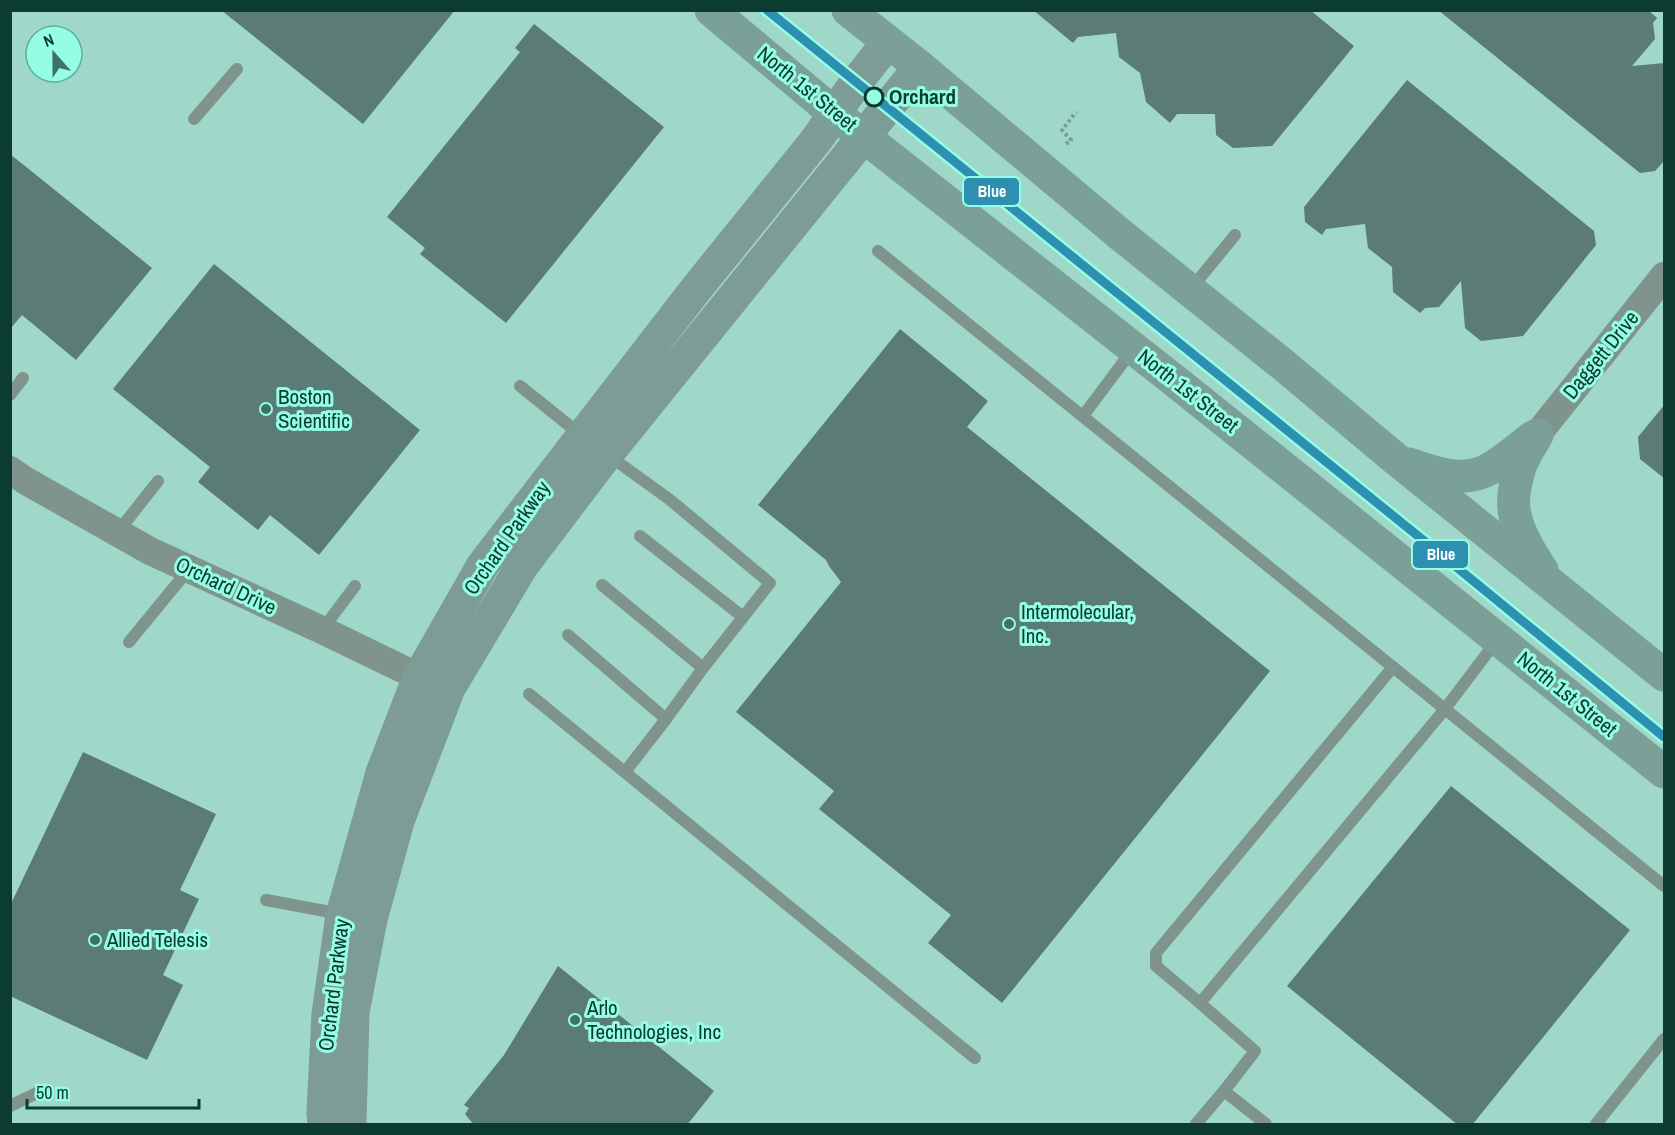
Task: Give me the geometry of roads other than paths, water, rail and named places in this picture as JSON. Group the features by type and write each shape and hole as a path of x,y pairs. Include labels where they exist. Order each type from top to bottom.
{"main road":[{"name":"North 1st Street","path":"711,10 835,114 1134,348 1665,772"},
{"path":"859,14 888,42 1122,236 1665,675"},
{"name":"Orchard Parkway","path":"350,1125 356,917 398,821 449,688 595,445 696,289 817,139 855,84 888,42"},
{"name":"Orchard Parkway","path":"324,1125 328,1014 356,917 382,773 419,677 483,565 722,311 920,67"},
{"path":"696,289 722,311"},
{"path":"1397,460 1435,474 1464,476 1483,472 1537,435"},
{"path":"1537,435 1521,464 1514,491 1514,514 1535,559 1551,584"}],"street":[{"name":"Daggett Drive","path":"1537,435 1665,276"},
{"name":"Orchard Drive","path":"10,470 150,551 419,677 449,688"}],"lane":[{"path":"195,120 237,69"},
{"path":"1190,290 1235,235"},
{"path":"878,251 1665,886"},
{"path":"1083,416 1134,348"},
{"path":"10,394 23,378"},
{"path":"520,386 669,499 770,583 625,772"},
{"path":"117,532 158,481"},
{"path":"640,536 743,617"},
{"path":"129,642 189,569"},
{"path":"602,585 703,668"},
{"path":"322,630 355,586"},
{"path":"568,635 666,719"},
{"path":"1200,1003 1445,709 1498,639"},
{"path":"1196,1125 1256,1051 1156,966 1156,953 1393,667"},
{"path":"529,694 975,1058"},
{"path":"266,900 356,917"},
{"path":"1596,1125 1665,1039"},
{"path":"1224,1090 1266,1125"},
{"path":"10,1106 39,1092"}],"place":[{"name":"Orchard","path":"874,97"},
{"name":"Boston Scientific","path":"266,409"},
{"name":"Intermolecular, Inc.","path":"1009,624"},
{"name":"Allied Telesis","path":"95,940"},
{"name":"Arlo Technologies, Inc","path":"575,1020"}]}
